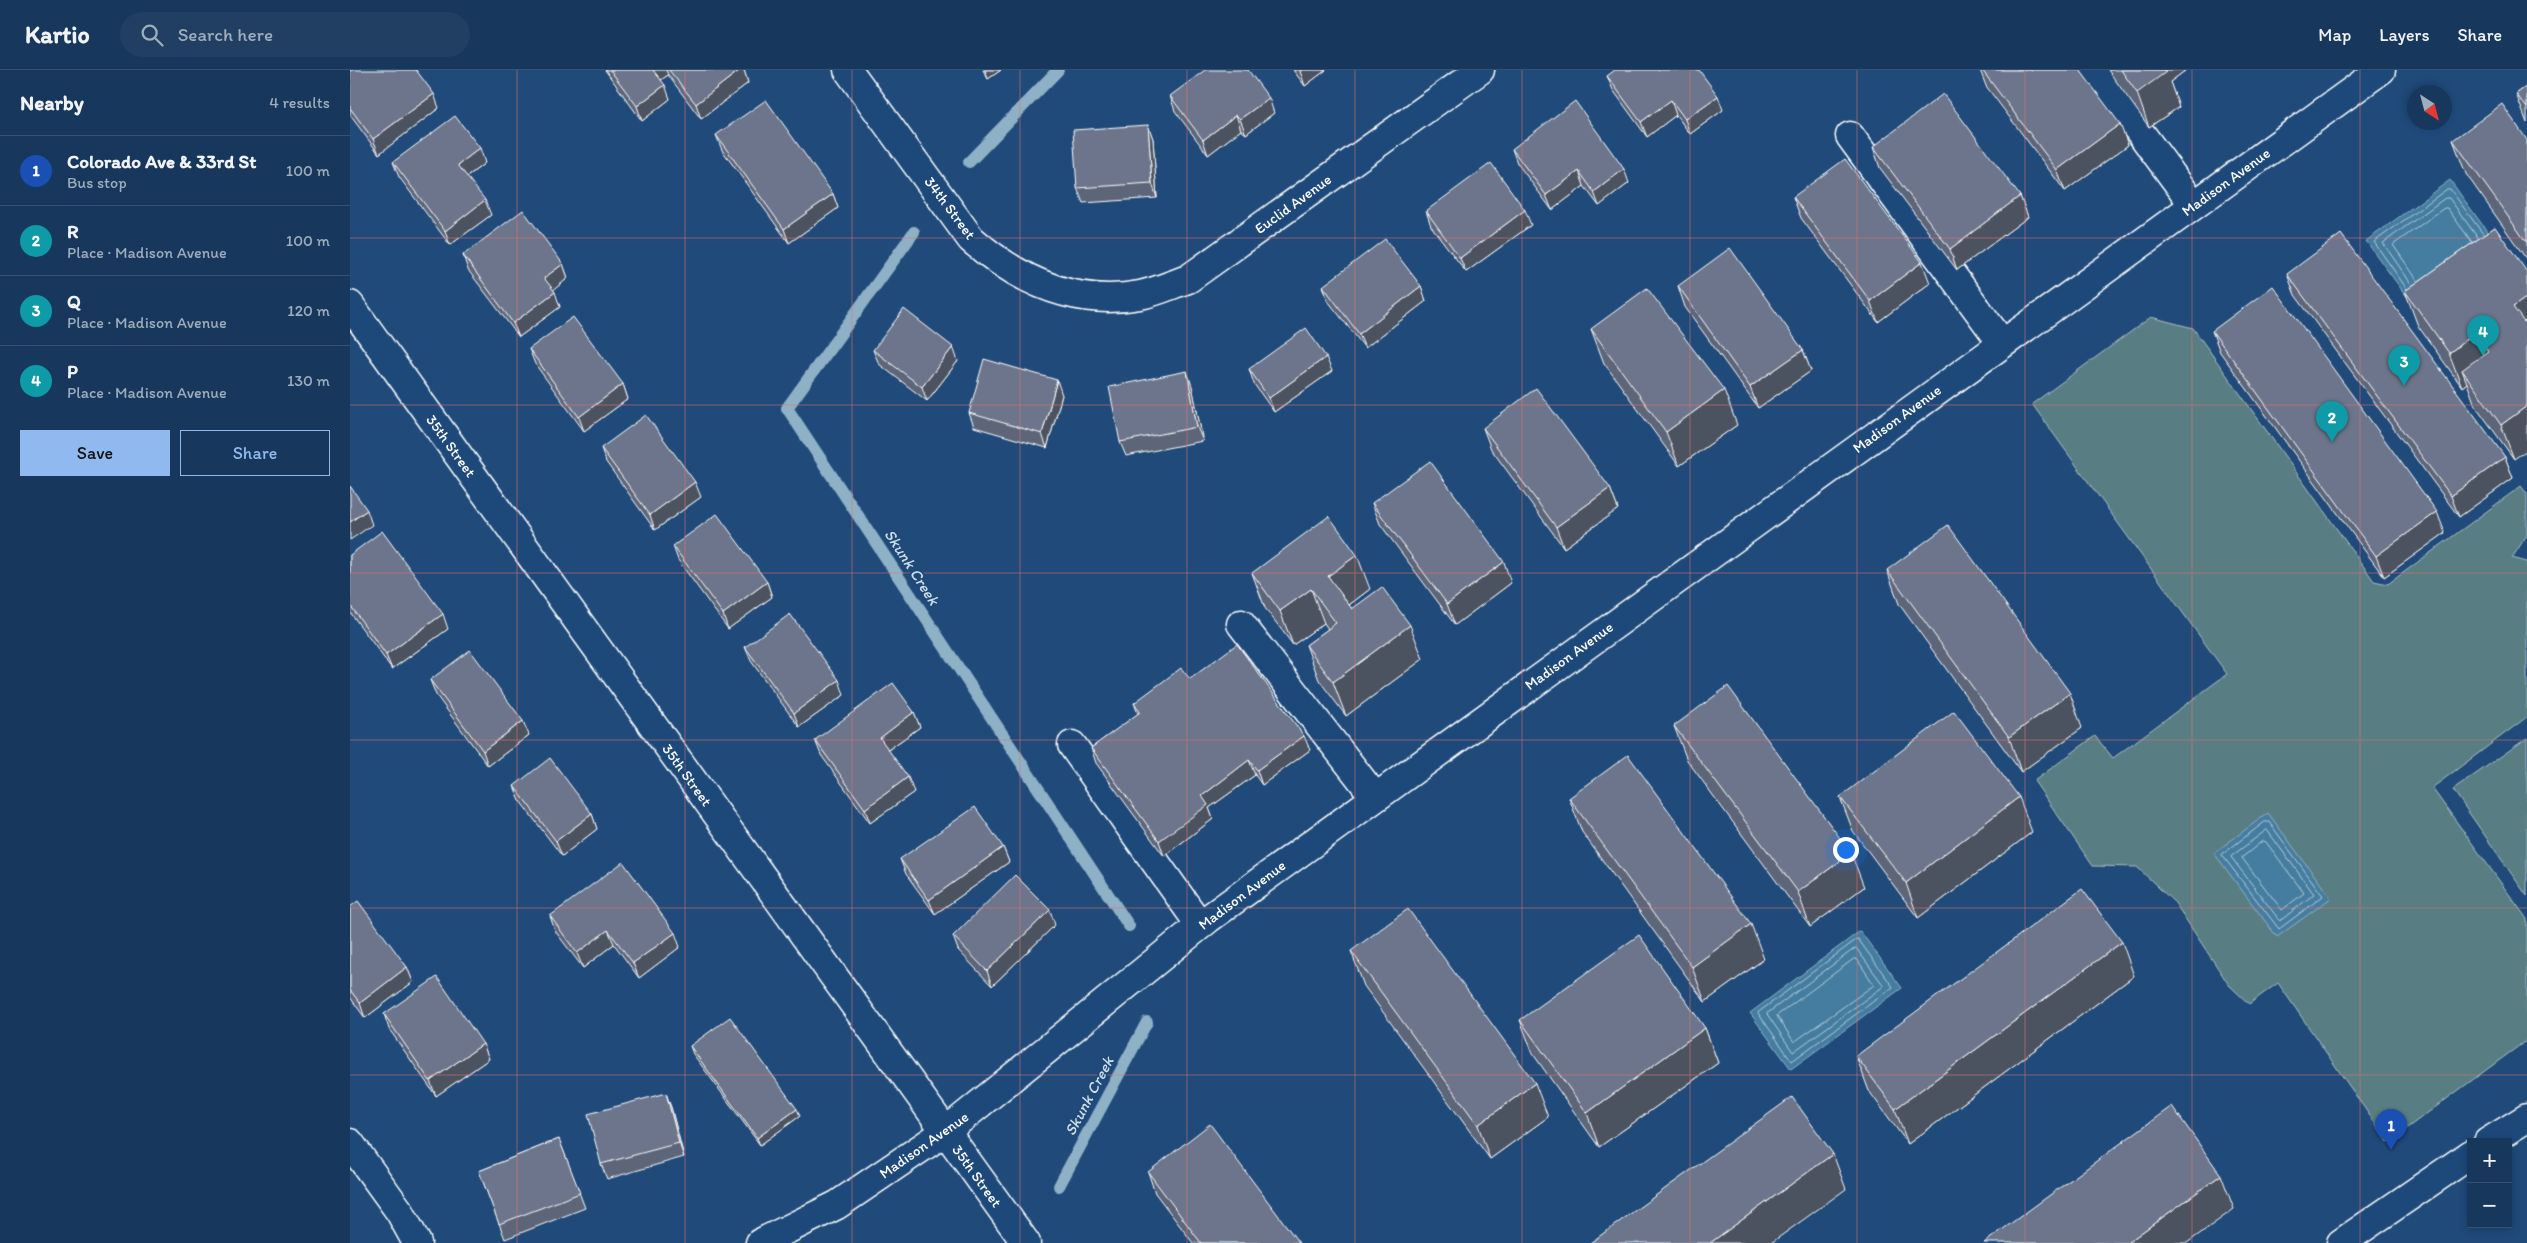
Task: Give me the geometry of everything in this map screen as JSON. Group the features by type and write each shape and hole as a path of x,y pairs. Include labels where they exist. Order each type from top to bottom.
{"street":[{"name":"34th Street","path":"848,70 971,239 997,261 1040,285 1090,297"},
{"name":"Euclid Avenue","path":"1090,297 1140,295 1188,280 1480,70"},
{"path":"2094,70 2194,205"},
{"name":"Madison Avenue","path":"760,1243 837,1205 945,1132 1200,925 2194,205 2374,72"},
{"path":"1850,136 2002,343"},
{"name":"35th Street","path":"350,306 1026,1243"},
{"path":"1241,624 1375,797"},
{"path":"1072,745 1200,925"},
{"path":"2494,1138 2527,1118"},
{"path":"350,1143 400,1212 417,1243"},
{"path":"2341,1243 2467,1157"}],"green space":[{"path":"2151,317 2193,328 2374,581 2388,584 2521,486 2527,494 2527,535 2512,558 2527,562 2527,717 2432,788 2527,919 2527,1040 2388,1142 2278,983 2249,1004 2229,985 2175,903 2137,867 2093,866 2034,781 2095,736 2113,758 2227,674 2032,404"},
{"path":"2527,738 2527,896 2453,790"}],"water":[{"path":"2450,180 2502,252 2418,312 2366,241"},
{"path":"2268,813 2331,898 2277,937 2214,853"},
{"path":"1860,931 1902,988 1791,1069 1750,1013"}],"building":[{"path":"350,70 416,70 434,94 373,139 350,108"},
{"path":"610,70 653,70 665,85 637,106"},
{"path":"669,70 740,70 696,104"},
{"path":"1205,70 1248,70 1269,98 1240,119 1236,115 1203,140 1170,96"},
{"path":"1615,70 1699,70 1718,96 1685,119 1671,100 1641,122 1607,76"},
{"path":"1982,70 2080,70 2120,124 2057,170"},
{"path":"2121,70 2164,70 2166,72 2137,93"},
{"path":"2527,86 2527,108 2516,94"},
{"path":"1943,94 2020,196 1950,249 1873,147"},
{"path":"766,100 833,194 784,229 716,135"},
{"path":"1575,101 1624,169 1594,192 1579,171 1546,195 1512,149"},
{"path":"2502,104 2527,140 2527,243 2453,140"},
{"path":"455,116 480,148 458,165 485,200 445,231 393,162"},
{"path":"1148,125 1152,183 1077,188 1073,130"},
{"path":"1845,159 1922,262 1870,301 1793,197"},
{"path":"1491,163 1525,210 1460,258 1426,211"},
{"path":"523,210 563,264 544,278 555,292 513,323 463,255"},
{"path":"2495,227 2527,272 2527,297 2513,307 2524,322 2527,320 2527,406 2501,425 2462,370 2488,351 2475,333 2449,353 2405,291"},
{"path":"2341,234 2505,457 2451,496 2287,274"},
{"path":"1385,239 1421,286 1359,334 1323,286"},
{"path":"1730,248 1803,350 1750,387 1678,286"},
{"path":"2273,286 2437,512 2376,556 2212,331"},
{"path":"1647,288 1724,390 1666,432 1591,329"},
{"path":"904,309 953,347 922,387 873,350"},
{"path":"573,317 623,384 579,417 529,349"},
{"path":"1306,328 1326,357 1269,398 1249,369"},
{"path":"984,359 1057,380 1042,434 969,413"},
{"path":"1187,371 1197,427 1120,442 1109,387"},
{"path":"1536,388 1610,488 1556,527 1483,428"},
{"path":"646,415 695,482 650,515 601,448"},
{"path":"1430,461 1504,562 1447,604 1372,503"},
{"path":"350,486 367,510 350,522"},
{"path":"717,514 767,582 723,614 673,546"},
{"path":"1329,516 1357,555 1328,576 1352,609 1382,587 1410,625 1333,682 1306,645 1336,623 1311,589 1280,611 1252,573"},
{"path":"1948,525 2070,693 2009,737 1887,570"},
{"path":"382,531 443,614 386,655 350,605 350,555"},
{"path":"790,614 839,680 794,713 745,647"},
{"path":"1237,644 1304,736 1257,770 1249,760 1202,796 1208,805 1159,841 1091,748 1140,712 1134,703 1181,668 1190,679"},
{"path":"470,650 523,721 483,751 430,680"},
{"path":"893,683 914,712 880,738 908,777 865,809 815,740"},
{"path":"1728,686 1851,853 1798,892 1674,726"},
{"path":"1954,711 2019,797 1906,883 1840,797"},
{"path":"1628,755 1751,924 1692,967 1569,798"},
{"path":"550,758 592,814 556,841 514,786"},
{"path":"975,807 1003,847 929,900 900,859"},
{"path":"623,862 675,933 633,963 608,930 577,953 550,916"},
{"path":"1015,875 1050,910 987,971 953,936"},
{"path":"2082,889 2122,942 1895,1109 1856,1056"},
{"path":"358,901 407,967 360,1003 350,990 350,907"},
{"path":"1408,909 1535,1083 1478,1125 1351,951"},
{"path":"1639,935 1705,1028 1587,1113 1520,1020"},
{"path":"437,977 483,1044 430,1081 384,1014"},
{"path":"730,1017 797,1109 757,1138 690,1046"},
{"path":"666,1093 679,1143 601,1164 588,1114"},
{"path":"1792,1097 1833,1154 1710,1243 1590,1243"},
{"path":"2172,1106 2221,1175 2127,1243 1984,1243"},
{"path":"1210,1124 1299,1243 1201,1243 1148,1172"},
{"path":"559,1139 580,1193 499,1224 479,1171"}],"waterway":[{"name":"Skunk Creek","path":"969,162 1058,70"},
{"name":"Skunk Creek","path":"914,232 787,408 1129,926"},
{"name":"Skunk Creek","path":"1059,1186 1147,1022"}],"place":[{"name":"P","path":"2483,356"},
{"name":"Q","path":"2404,386"},
{"name":"R","path":"2332,442"},
{"name":"Colorado Ave & 33rd St","path":"2391,1150"}]}
